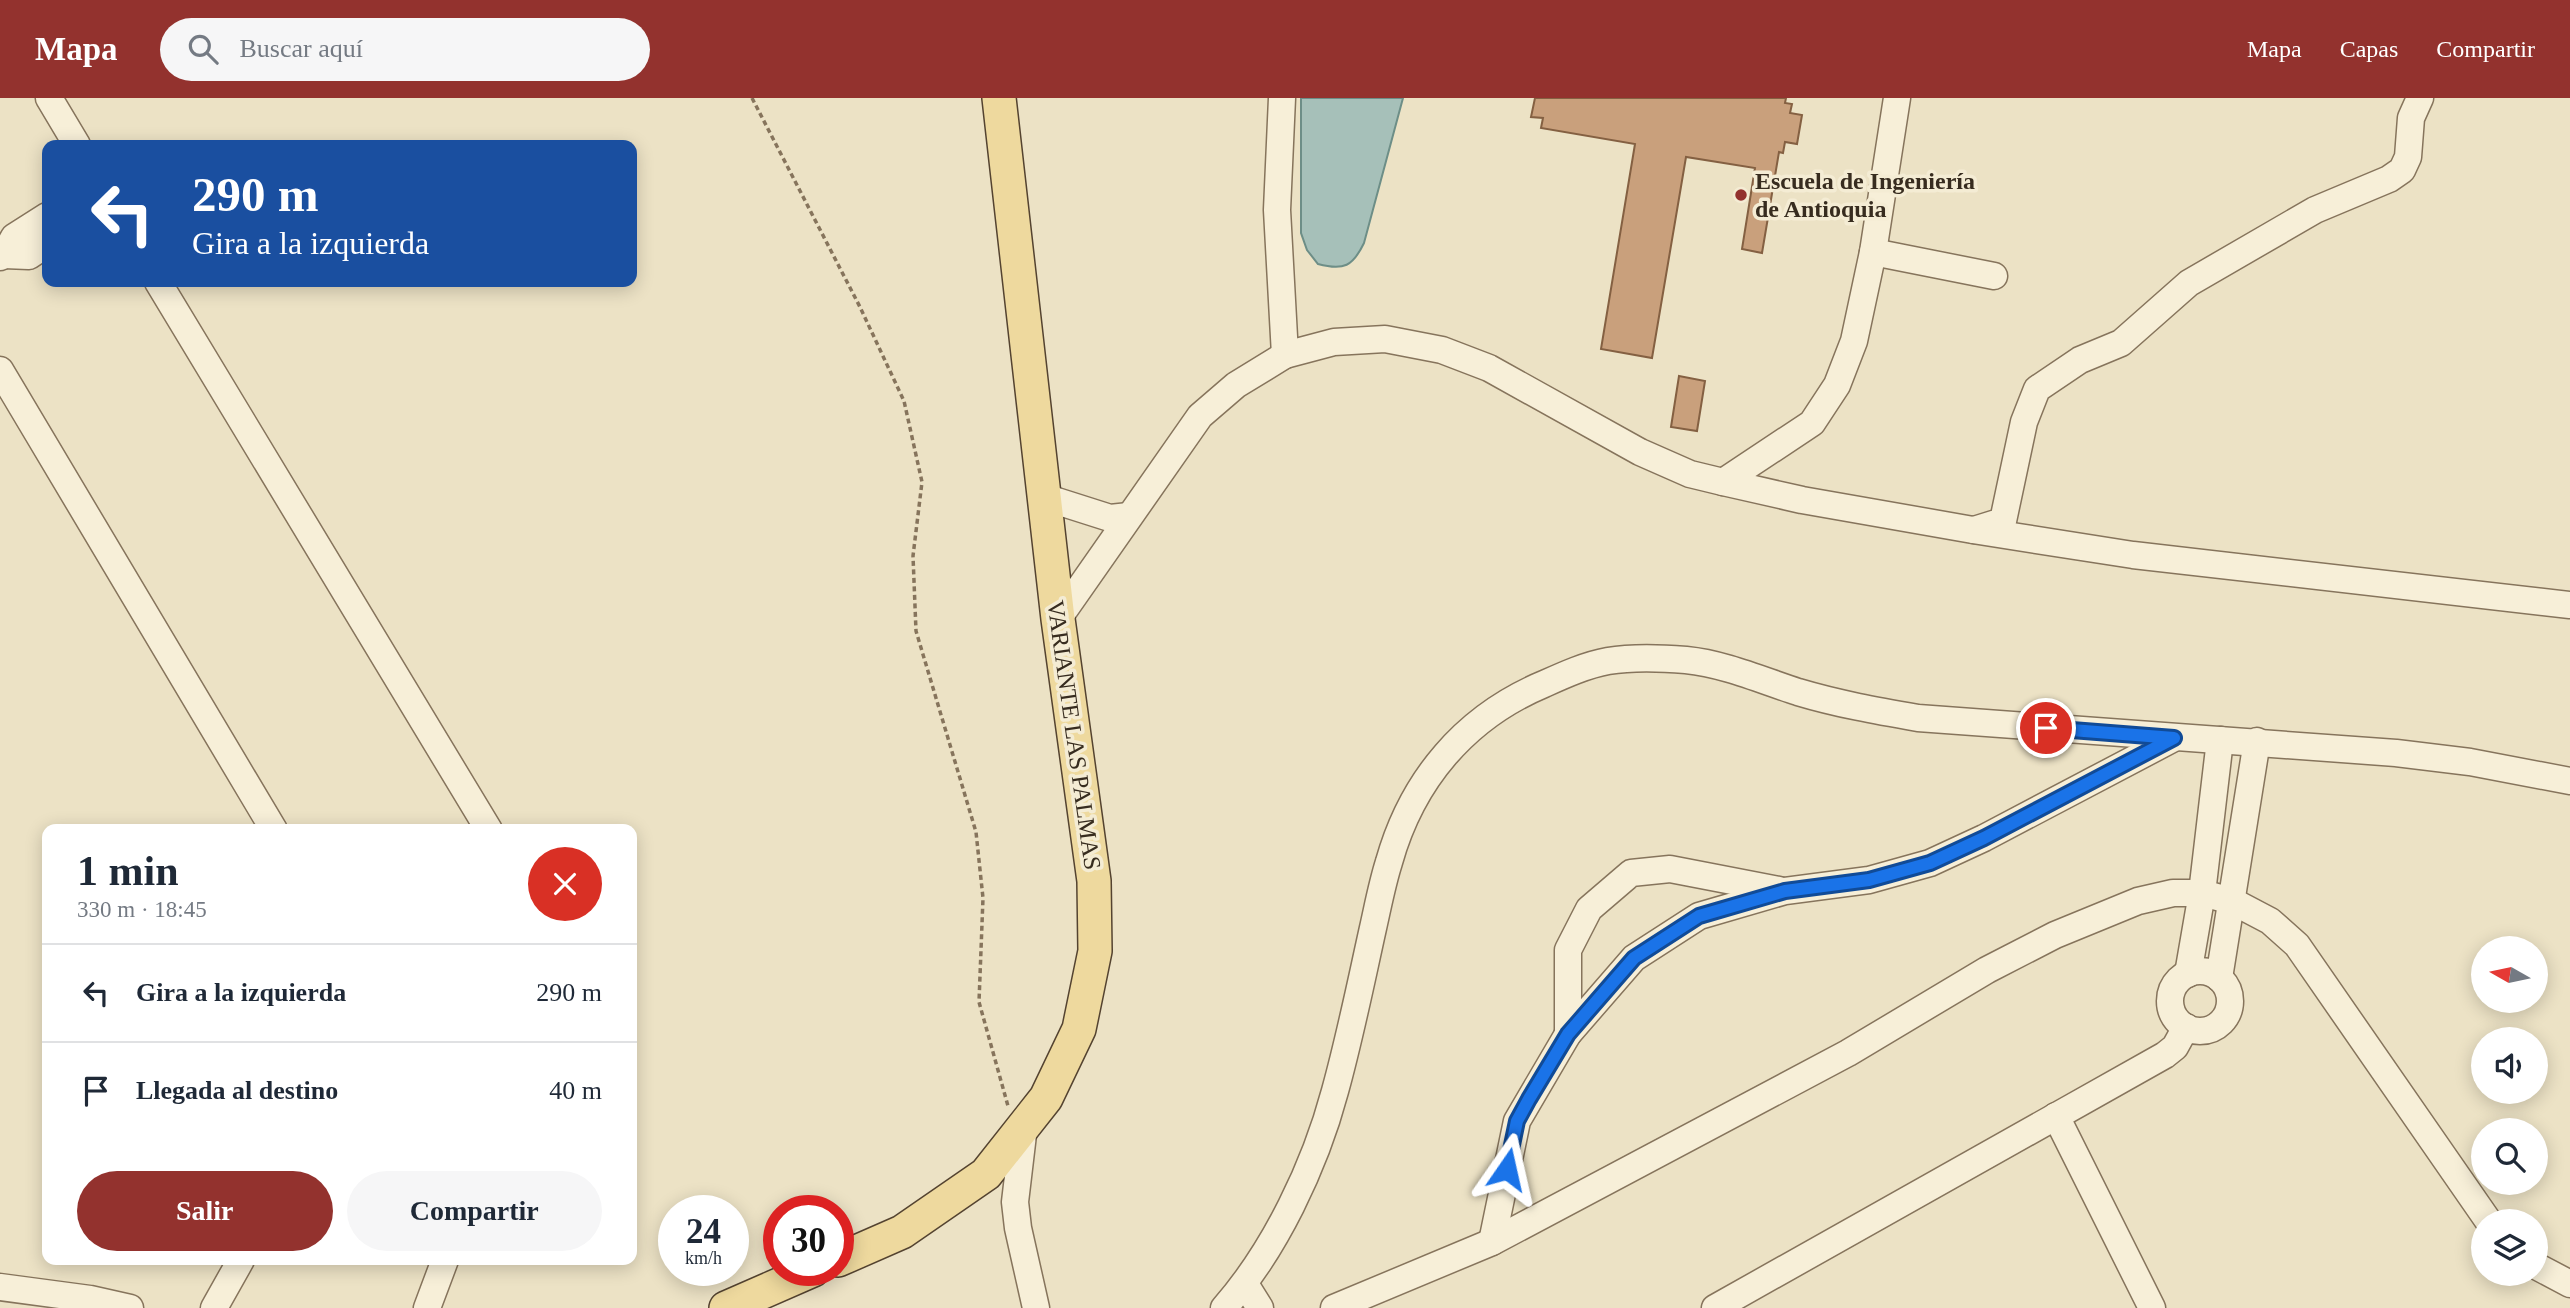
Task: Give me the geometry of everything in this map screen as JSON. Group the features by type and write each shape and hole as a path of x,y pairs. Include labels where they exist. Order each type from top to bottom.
{"main road":[{"name":"VARIANTE LAS PALMAS","path":"854,1253 902,1232 985,1174 1046,1098 1079,1029 1096,951 1094,881 1058,619 999,98"},
{"path":"726,1308 776,1286"}],"street":[{"path":"50,98 74,140"},
{"path":"1282,98 1277,210 1285,355"},
{"path":"1723,482 1812,424 1837,384 1854,341 1873,253 1897,98"},
{"path":"1973,530 2003,521 2024,422 2037,389 2080,360 2121,344 2189,283 2315,210 2389,179 2402,170 2408,157 2411,118 2420,98"},
{"path":"2,256 14,237 42,220"},
{"path":"2,256 29,256 42,247"},
{"path":"1873,253 1994,276"},
{"path":"161,287 485,824"},
{"path":"1058,619 1200,416 1236,385 1285,355 1334,342 1385,339 1442,350 1489,368 1640,452 1690,474 1802,500 2133,555 2570,605"},
{"path":"0,370 270,824"},
{"path":"1044,497 1110,518 1129,516"},
{"path":"1224,1308 1245,1284 1301,1185 1319,1143 1335,1092 1389,861 1409,807 1436,767 1467,730 1525,692 1607,662 1687,660 1733,669 1850,706 1918,718 2383,752 2470,762 2570,781"},
{"path":"1492,1242 1517,1121 1568,1034 1634,958 1699,916 1785,891 1869,880 1930,863 1984,838 2174,738"},
{"path":"2188,974 2202,894 2220,740"},
{"path":"2219,978 2257,741"},
{"path":"1568,1034 1569,950 1589,909 1631,873 1670,869 1785,891"},
{"path":"1334,1308 1492,1242 1800,1079 1986,971 2055,935 2138,901 2173,893 2202,894 2232,901 2270,922 2297,945 2480,1209"},
{"path":"2204,971 2219,978 2230,997 2225,1018 2217,1026 2196,1031 2177,1020 2170,1000 2179,980 2188,974 2204,971"},
{"path":"1715,1308 2165,1055 2175,1047 2186,1027"},
{"path":"2056,1116 2152,1308"},
{"path":"1020,1130 1015,1202 1018,1228 1036,1308"},
{"path":"985,1174 1015,1202"},
{"path":"214,1308 238,1265"},
{"path":"427,1308 443,1265"},
{"path":"2548,1272 2570,1284"},
{"path":"1245,1284 1260,1308"},
{"path":"0,1287 90,1299 130,1308"}],"path":[{"path":"752,98 860,307 904,401 922,482 913,555 916,631 976,832 983,898 979,1002 1020,1130"}],"water":[{"path":"1301,98 1403,98 1364,243 1356,257 1347,265 1335,267 1318,264 1307,250 1301,233"}],"building":[{"path":"1535,98 1786,98 1785,103 1792,104 1790,113 1802,115 1797,144 1785,142 1783,153 1779,152 1762,253 1742,249 1755,168 1686,157 1652,358 1601,349 1635,144 1541,128 1543,118 1531,117"},
{"path":"1679,376 1705,381 1697,431 1671,427"}],"place":[{"name":"Escuela de Ingeniería de Antioquia","path":"1741,195"}],"route":[{"path":"1507,1169 1517,1121 1568,1034 1634,958 1699,916 1785,891 1869,880 1930,863 1984,838 2174,738 2046,728"}]}
